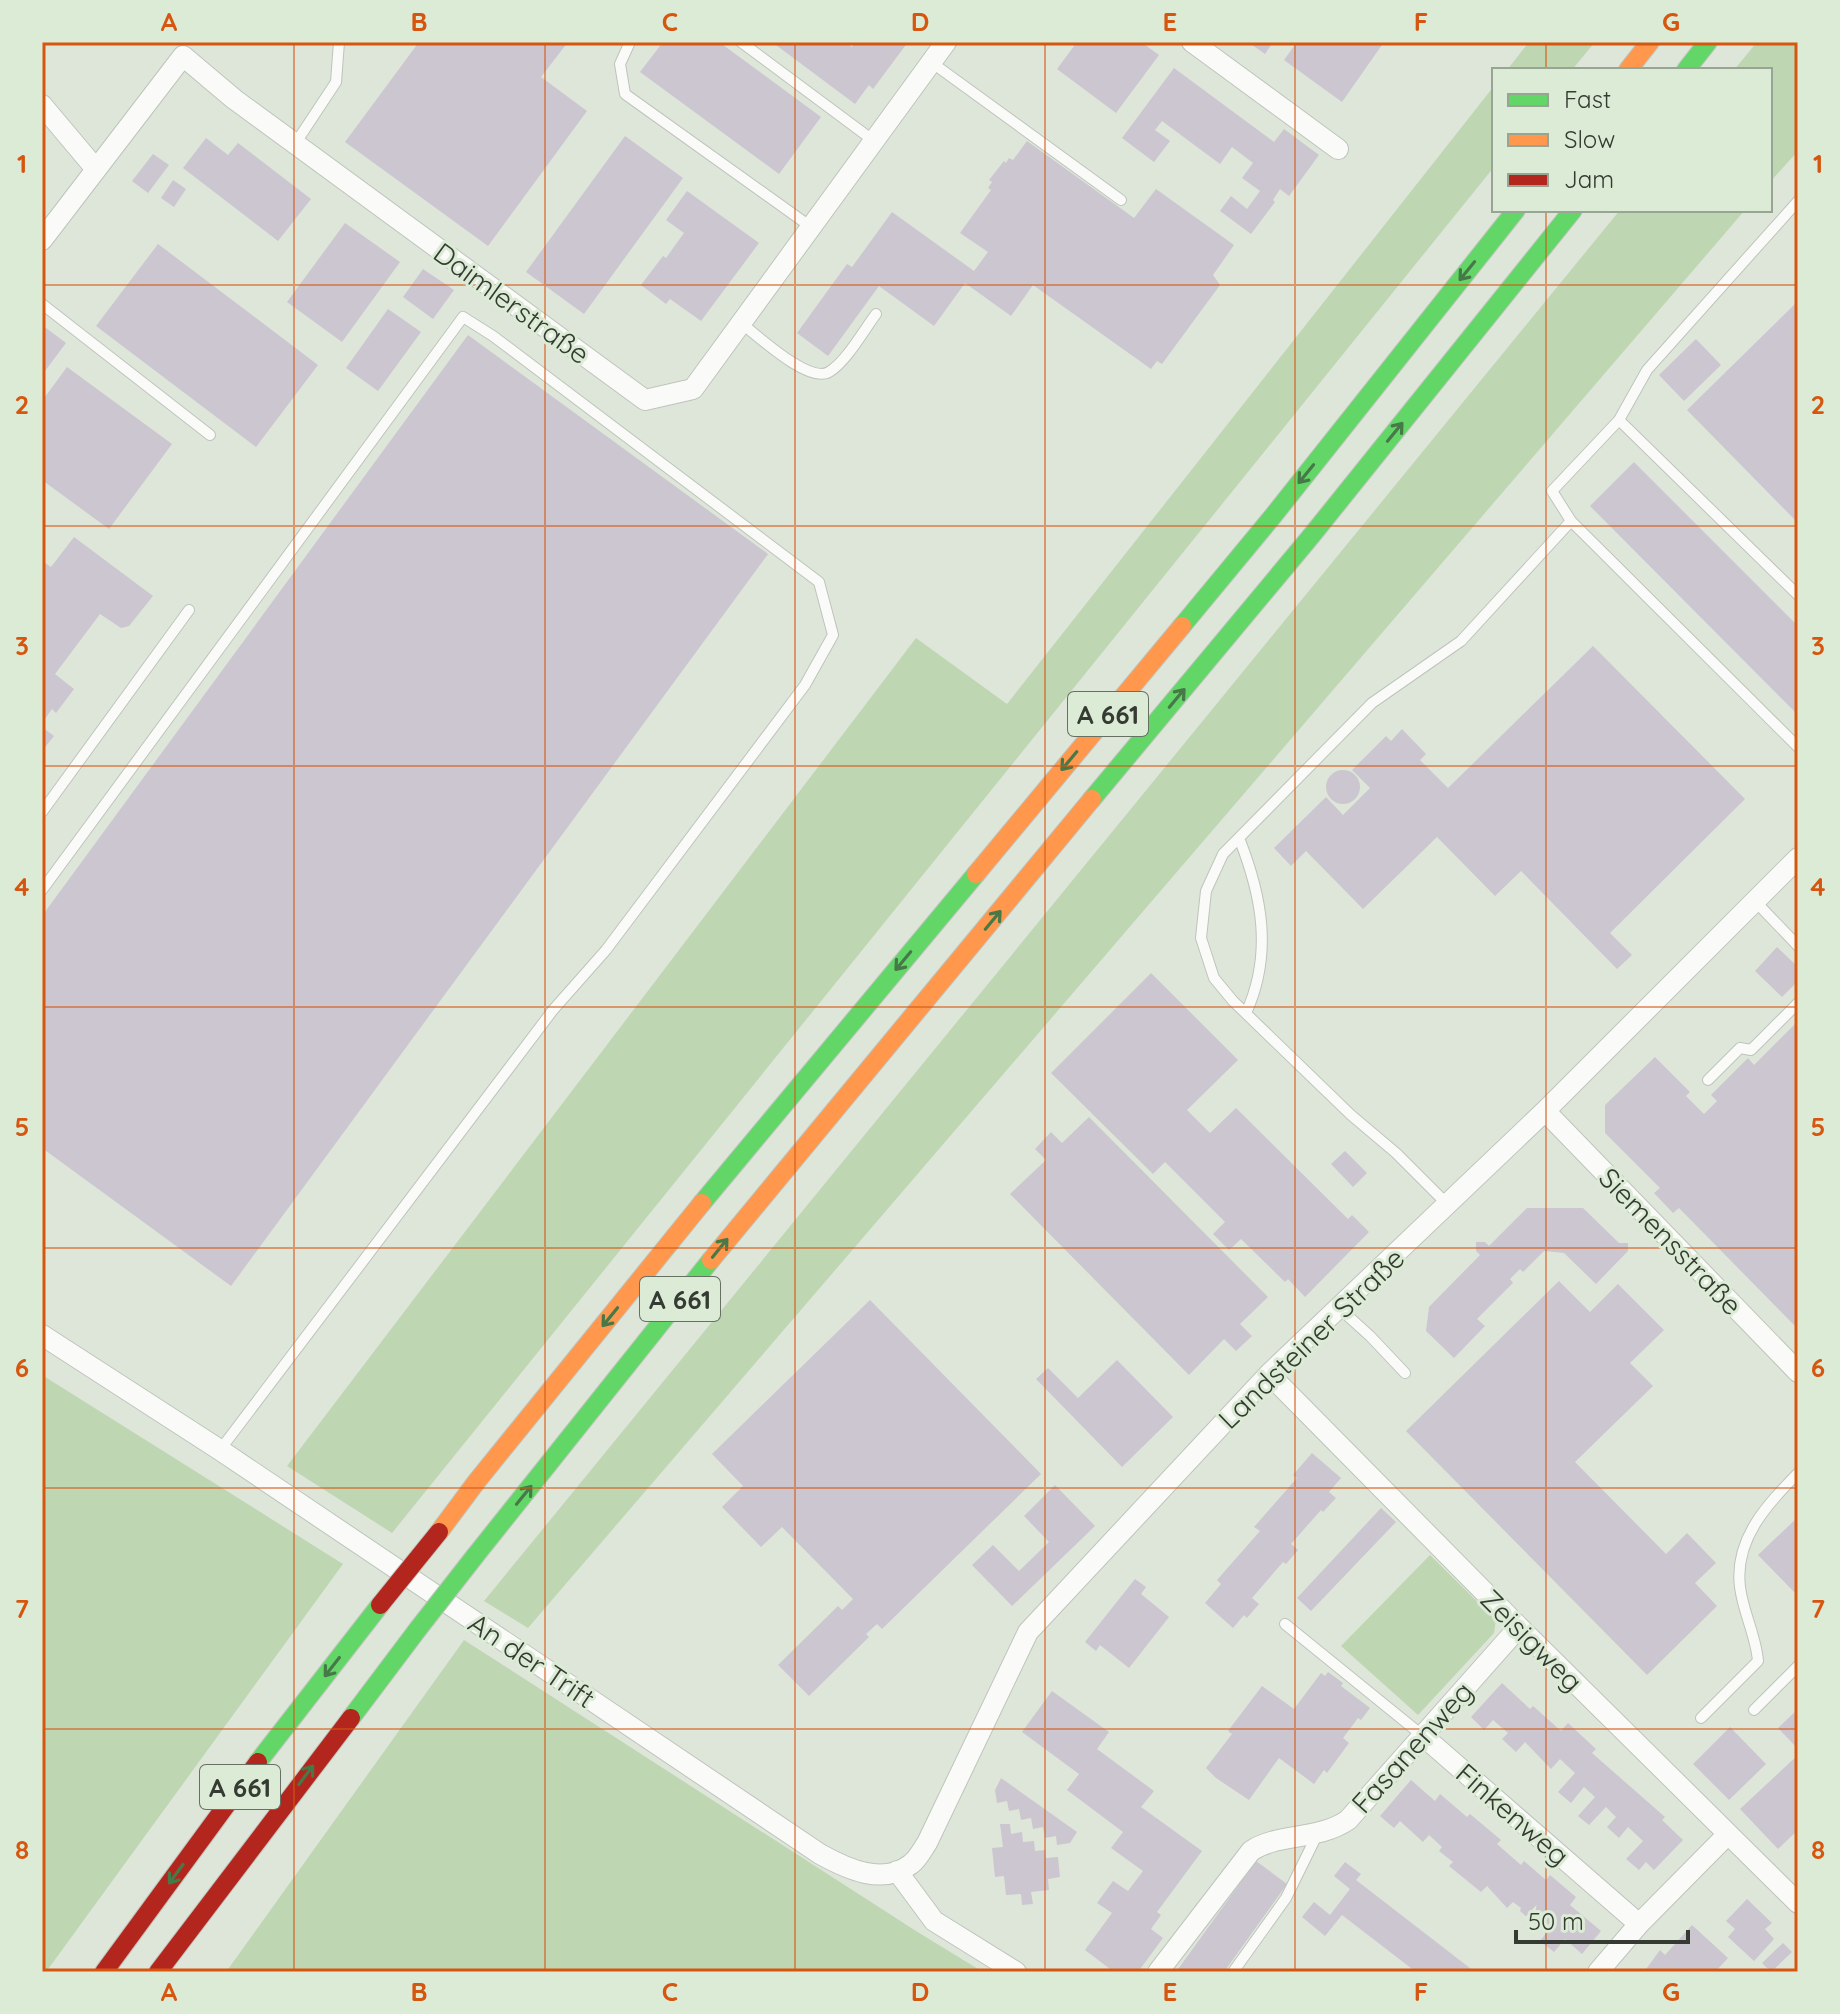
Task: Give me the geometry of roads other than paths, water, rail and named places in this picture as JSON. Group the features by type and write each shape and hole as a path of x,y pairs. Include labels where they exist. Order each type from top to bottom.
{"highway":[{"path":"1630,68 1650,42"},
{"path":"1688,68 1708,42"},
{"name":"A 661","path":"104,1972 266,1751 380,1605 704,1201 1273,516 1514,212"},
{"name":"A 661","path":"158,1972 418,1629 736,1228 1312,535 1571,212"}],"street":[{"name":"Daimlerstraße","path":"42,240 183,56 234,99 645,400 693,389 946,42"},
{"path":"1192,42 1338,149"},
{"path":"42,105 95,168"},
{"name":"Landsteiner Straße","path":"897,1871 913,1863 927,1843 1028,1632 1269,1374 1545,1111 1798,858"},
{"name":"Siemensstraße","path":"1545,1111 1798,1372"},
{"name":"An der Trift","path":"42,1335 220,1450 820,1854 865,1873 882,1876 897,1871"},
{"name":"Zeisigweg","path":"1269,1374 1798,1903"},
{"name":"Fasanenweg","path":"1158,1972 1251,1851 1264,1845 1317,1835 1348,1820 1519,1627"},
{"name":"Finkenweg","path":"1423,1736 1639,1924"},
{"path":"1598,1972 1639,1924 1728,1834"},
{"path":"897,1871 934,1921 1016,1972"}],"lane":[{"path":"295,144 336,82 339,42"},
{"path":"630,42 620,64 625,94 811,227"},
{"path":"741,42 874,141"},
{"path":"931,62 1121,200"},
{"path":"1798,201 1647,370 1619,420 1552,491 1571,521 1798,747"},
{"path":"42,304 210,435"},
{"path":"741,323 802,369 817,375 828,373 840,362 876,314"},
{"path":"42,890 463,317 493,336 819,582 833,635 805,685 606,950 553,1010 220,1450"},
{"path":"1619,420 1798,595"},
{"path":"1448,1205 1246,1013 1214,978 1201,938 1206,891 1223,854 1372,703 1461,641 1571,521"},
{"path":"42,812 189,610"},
{"path":"1239,838 1263,926 1258,987 1246,1013"},
{"path":"1754,900 1798,946"},
{"path":"1708,1080 1740,1048 1751,1050 1798,1003"},
{"path":"1339,1308 1405,1373"},
{"path":"1701,1718 1758,1661 1740,1587 1741,1561 1748,1533 1765,1508 1798,1473"},
{"path":"1285,1624 1423,1736"},
{"path":"1754,1710 1798,1666"},
{"path":"1233,1972 1286,1898 1317,1835"}]}
